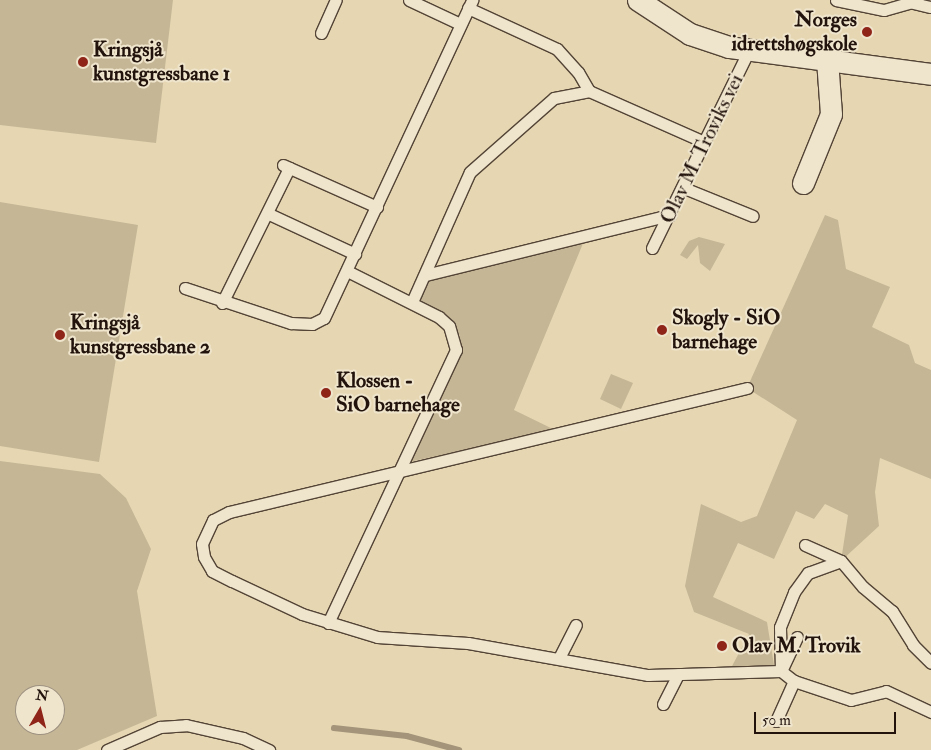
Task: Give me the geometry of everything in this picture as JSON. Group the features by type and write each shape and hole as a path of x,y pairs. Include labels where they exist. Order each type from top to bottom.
{"street":[{"name":"Olav M. Troviks vei","path":"638,0 707,41 931,74"},
{"path":"803,183 831,114 827,60"}],"lane":[{"path":"321,33 336,0"},
{"path":"409,0 460,24"},
{"path":"836,0 884,10 916,2 931,7"},
{"path":"185,288 259,315 312,324 329,311 470,4 557,49 574,65 589,91"},
{"name":"Olav M. Troviks vei","path":"652,248 684,188 704,142 750,48"},
{"path":"412,302 478,160 498,149 554,98 589,91 704,142"},
{"path":"222,303 269,214 285,166 377,207"},
{"path":"684,188 753,216"},
{"path":"269,214 355,254"},
{"path":"425,275 670,215"},
{"path":"328,623 456,350 449,326 412,302 347,271"},
{"path":"747,388 229,512 213,520 202,549 212,571 328,623 377,637 468,643 559,658 632,673 678,675 781,671 794,681 851,700 886,691 931,712"},
{"path":"805,545 841,561 863,587 892,611 913,645 931,663"},
{"path":"781,671 780,627 794,592 808,573 841,561"},
{"path":"559,658 576,625"},
{"path":"781,671 797,637"},
{"path":"662,704 678,675"},
{"path":"776,721 794,681"},
{"path":"107,750 160,727 186,725 243,738 269,750"}],"shaded area":[{"name":"Kringsjå kunstgressbane 1","path":"0,0 173,0 156,143 0,125"},
{"name":"Kringsjå kunstgressbane 2","path":"0,202 138,225 99,462 0,446"},
{"path":"825,215 838,220 846,269 890,287 872,327 909,345 915,363 931,370 931,479 880,458 875,492 879,526 841,561 848,515 825,504 814,519 796,511 774,559 738,543 713,597 767,622 774,665 731,668 749,634 694,612 685,586 701,504 741,522 757,516 797,420 747,388"},
{"path":"699,237 725,244 710,271 700,263 698,245 687,259 680,255 689,241"},
{"path":"584,241 514,410 555,430 409,462 459,352 460,336 452,322 417,299 425,282"},
{"path":"611,374 633,383 621,409 600,399"},
{"path":"0,461 100,474 126,498 151,549 137,591 157,716 77,750 0,750"}],"waterway":[{"path":"334,728 407,736 459,750"}],"place":[{"name":"Norges idrettshøgskole","path":"867,32"},
{"name":"Kringsjå kunstgressbane 1","path":"83,62"},
{"name":"Skogly - SiO barnehage","path":"662,330"},
{"name":"Kringsjå kunstgressbane 2","path":"60,335"},
{"name":"Klossen - SiO barnehage","path":"326,393"},
{"name":"Olav M. Trovik","path":"722,646"}]}
